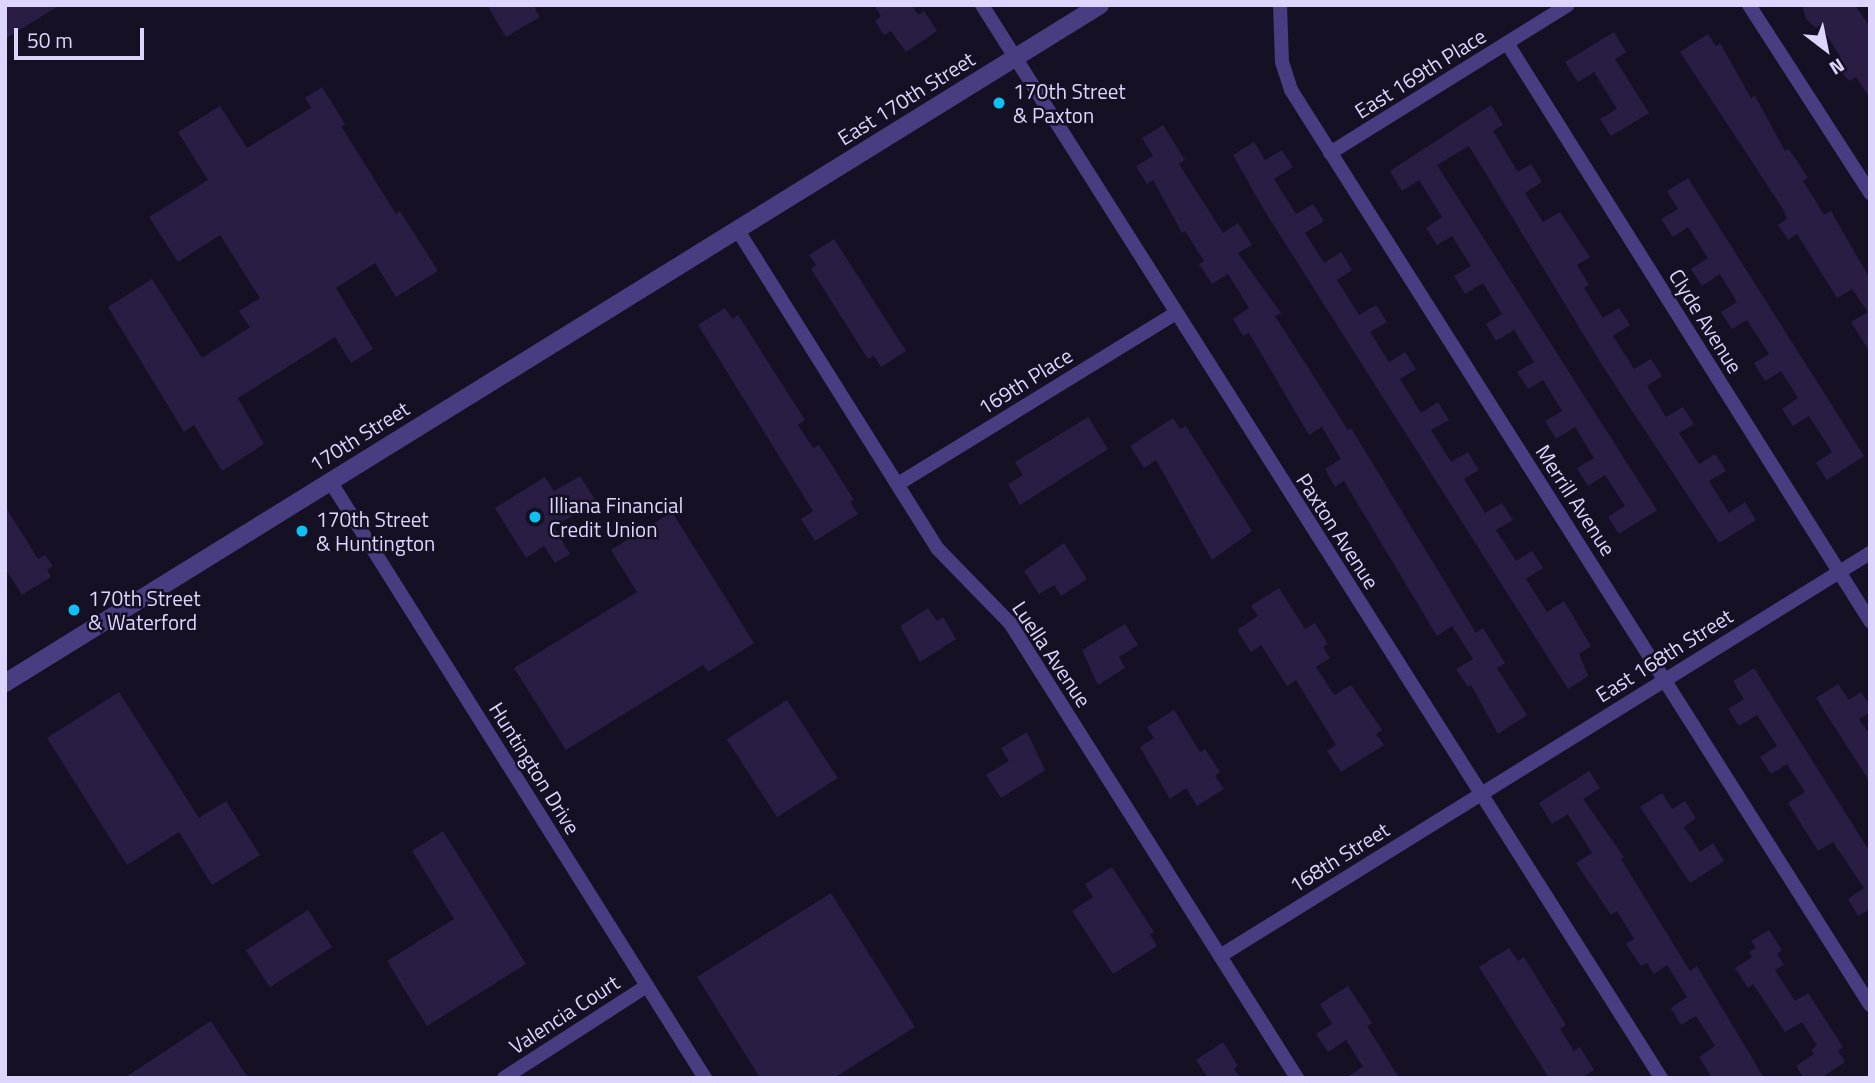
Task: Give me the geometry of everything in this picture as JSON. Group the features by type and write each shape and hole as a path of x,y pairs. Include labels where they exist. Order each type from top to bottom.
{"street":[{"name":"Paxton Avenue","path":"982,5 1174,314 1661,1078"},
{"name":"East 170th Street","path":"737,229 1100,5"},
{"name":"Merrill Avenue","path":"1280,5 1282,62 1291,90 1870,1006"},
{"name":"East 169th Place","path":"1330,153 1568,5"},
{"path":"1749,5 1870,193"},
{"name":"Clyde Avenue","path":"1507,43 1870,621"},
{"name":"170th Street","path":"5,683 737,229"},
{"name":"Luella Avenue","path":"737,229 937,548 1010,623 1297,1078"},
{"name":"169th Place","path":"898,484 1174,314"},
{"name":"Huntington Drive","path":"330,481 705,1078"},
{"name":"East 168th Street","path":"1480,792 1870,553"},
{"name":"168th Street","path":"1220,956 1480,792"},
{"name":"Valencia Court","path":"504,1078 647,986"}],"building":[{"path":"5,5 60,5 5,39"},
{"path":"487,5 533,5 540,17 506,37"},
{"path":"874,5 912,5 918,15 924,11 937,31 906,52 891,31 884,35 875,21 881,16"},
{"path":"1802,5 1855,5 1870,27 1870,98 1856,77 1850,81 1840,72 1836,59 1840,56 1820,25 1816,28 1806,19"},
{"path":"1614,32 1626,52 1615,59 1649,113 1611,136 1600,119 1617,109 1594,72 1578,82 1565,62"},
{"path":"1708,34 1716,46 1720,43 1751,98 1755,96 1785,151 1789,149 1808,178 1803,181 1824,215 1831,211 1870,279 1870,352 1851,322 1868,312 1852,289 1837,298 1797,234 1788,240 1778,225 1787,219 1783,209 1680,52"},
{"path":"322,87 345,124 341,126 396,214 400,211 438,271 396,297 375,263 336,288 373,349 351,363 335,337 238,398 264,444 222,471 194,425 184,432 108,307 152,279 202,358 250,327 239,311 260,298 220,235 178,262 149,217 208,180 178,132 220,106 247,148 311,108 305,98"},
{"path":"1491,105 1503,125 1493,131 1518,172 1531,164 1542,182 1525,193 1543,222 1560,212 1590,257 1577,265 1589,285 1584,288 1603,318 1619,308 1630,325 1613,336 1634,369 1651,359 1662,376 1647,386 1666,417 1683,407 1694,424 1679,433 1699,464 1715,454 1726,471 1709,481 1729,513 1745,502 1756,520 1719,543 1602,365 1469,146 1437,165 1657,510 1619,534 1608,517 1625,506 1605,475 1588,486 1577,468 1594,458 1575,427 1556,439 1545,421 1562,411 1543,380 1528,389 1517,372 1534,362 1514,330 1496,341 1486,324 1502,314 1483,283 1465,294 1454,276 1471,266 1452,236 1437,245 1426,228 1442,217 1419,180 1402,191 1390,171"},
{"path":"1163,125 1185,160 1179,164 1223,233 1238,223 1252,245 1238,253 1281,313 1275,316 1348,430 1351,428 1476,633 1483,628 1505,663 1497,668 1527,715 1498,734 1471,685 1468,687 1456,669 1473,659 1452,626 1437,636 1344,481 1335,487 1325,469 1341,459 1322,427 1309,435 1249,333 1243,336 1233,319 1249,308 1228,274 1212,284 1199,264 1204,261 1185,231 1182,233 1153,180 1147,184 1136,166 1153,156 1142,138"},
{"path":"1254,142 1265,160 1282,150 1293,167 1274,179 1296,214 1313,204 1324,221 1305,233 1324,263 1341,252 1352,270 1337,280 1359,315 1376,305 1387,322 1370,332 1389,362 1405,352 1416,369 1400,379 1421,413 1438,402 1449,420 1431,430 1451,462 1468,452 1479,470 1464,479 1485,513 1502,503 1513,520 1496,530 1516,561 1532,551 1543,568 1526,579 1547,612 1564,601 1591,646 1579,654 1588,676 1568,689 1264,210 1233,155"},
{"path":"1688,178 1864,456 1827,480 1816,463 1832,452 1809,416 1793,426 1782,409 1798,398 1781,371 1765,381 1754,363 1769,354 1747,320 1732,329 1721,312 1737,302 1720,274 1702,286 1691,269 1708,258 1688,227 1673,237 1661,219 1678,209 1667,191"},
{"path":"834,239 906,351 881,367 874,356 868,359 811,269 816,265 809,255"},
{"path":"725,308 732,319 738,315 805,420 798,425 813,448 819,445 854,500 850,502 858,514 815,541 801,519 813,511 698,325"},
{"path":"1088,417 1108,449 1020,505 1008,484 1023,475 1015,462"},
{"path":"1173,418 1180,429 1186,426 1252,531 1212,560 1156,460 1144,468 1130,446"},
{"name":"Illiana Financial Credit Union","path":"580,476 596,501 554,527 570,554 555,563 544,546 526,558 495,508 545,477 554,491"},
{"path":"5,506 38,559 45,555 53,566 47,570 51,577 22,595 5,568"},
{"path":"672,512 754,643 708,672 703,665 566,750 514,668 637,592 611,550"},
{"path":"1064,543 1087,579 1061,596 1054,585 1039,594 1024,571"},
{"path":"1279,588 1305,629 1315,623 1328,644 1323,647 1330,658 1316,667 1334,695 1351,685 1382,730 1376,734 1384,745 1341,772 1327,751 1336,745 1296,680 1287,686 1261,645 1251,652 1237,630 1258,616 1251,606"},
{"path":"928,608 937,621 943,617 956,639 920,662 900,626"},
{"path":"1125,624 1138,645 1119,657 1125,668 1098,685 1082,650"},
{"path":"1754,668 1870,852 1870,909 1858,916 1848,899 1864,888 1833,842 1818,851 1788,803 1805,792 1787,764 1771,774 1760,757 1777,746 1757,715 1739,726 1728,709 1744,699 1733,681"},
{"path":"1838,684 1849,700 1861,692 1870,705 1870,712 1859,719 1870,735 1870,782 1816,698"},
{"path":"119,692 199,818 226,801 260,855 212,885 179,832 127,865 47,738"},
{"path":"787,700 838,778 777,817 727,739"},
{"path":"1174,710 1200,752 1205,749 1220,772 1215,776 1224,789 1197,806 1186,788 1170,799 1140,747 1154,738 1147,727"},
{"path":"1027,732 1045,770 1001,798 986,775 1009,761 1001,748"},
{"path":"1589,771 1600,788 1583,799 1624,857 1621,859 1690,971 1697,966 1764,1078 1712,1078 1699,1057 1715,1046 1696,1016 1681,1025 1671,1008 1687,997 1667,965 1654,974 1647,963 1641,966 1626,944 1634,939 1617,911 1611,915 1576,863 1592,853 1568,814 1552,824 1539,803"},
{"path":"1662,793 1672,809 1685,801 1696,818 1684,827 1700,852 1713,843 1724,861 1690,883 1640,807"},
{"path":"443,831 526,964 427,1026 387,961 454,919 412,851"},
{"path":"1112,867 1154,932 1150,934 1157,946 1113,974 1072,911 1093,897 1085,884"},
{"path":"831,893 915,1027 834,1078 760,1078 697,977"},
{"path":"308,910 332,947 270,987 246,950"},
{"path":"1769,930 1782,950 1777,954 1784,965 1775,970 1795,1001 1808,993 1843,1047 1838,1051 1845,1062 1821,1078 1804,1078 1796,1066 1814,1054 1811,1050 1817,1045 1802,1022 1785,1032 1753,984 1748,988 1735,968 1752,957 1749,952 1756,948 1751,941"},
{"path":"1509,948 1518,961 1524,957 1566,1025 1560,1029 1574,1051 1580,1047 1594,1070 1581,1078 1549,1078 1479,967"},
{"path":"1348,986 1372,1023 1367,1026 1399,1078 1346,1078 1363,1067 1346,1040 1328,1052 1316,1034 1332,1024 1320,1004"},
{"path":"211,1021 248,1078 124,1078"},
{"path":"1223,1042 1238,1066 1234,1069 1240,1078 1208,1078 1196,1060"}],"place":[{"name":"170th Street & Paxton","path":"999,103"},
{"name":"Illiana Financial Credit Union","path":"535,517"},
{"name":"170th Street & Huntington","path":"302,531"},
{"name":"170th Street & Waterford","path":"74,610"}]}
